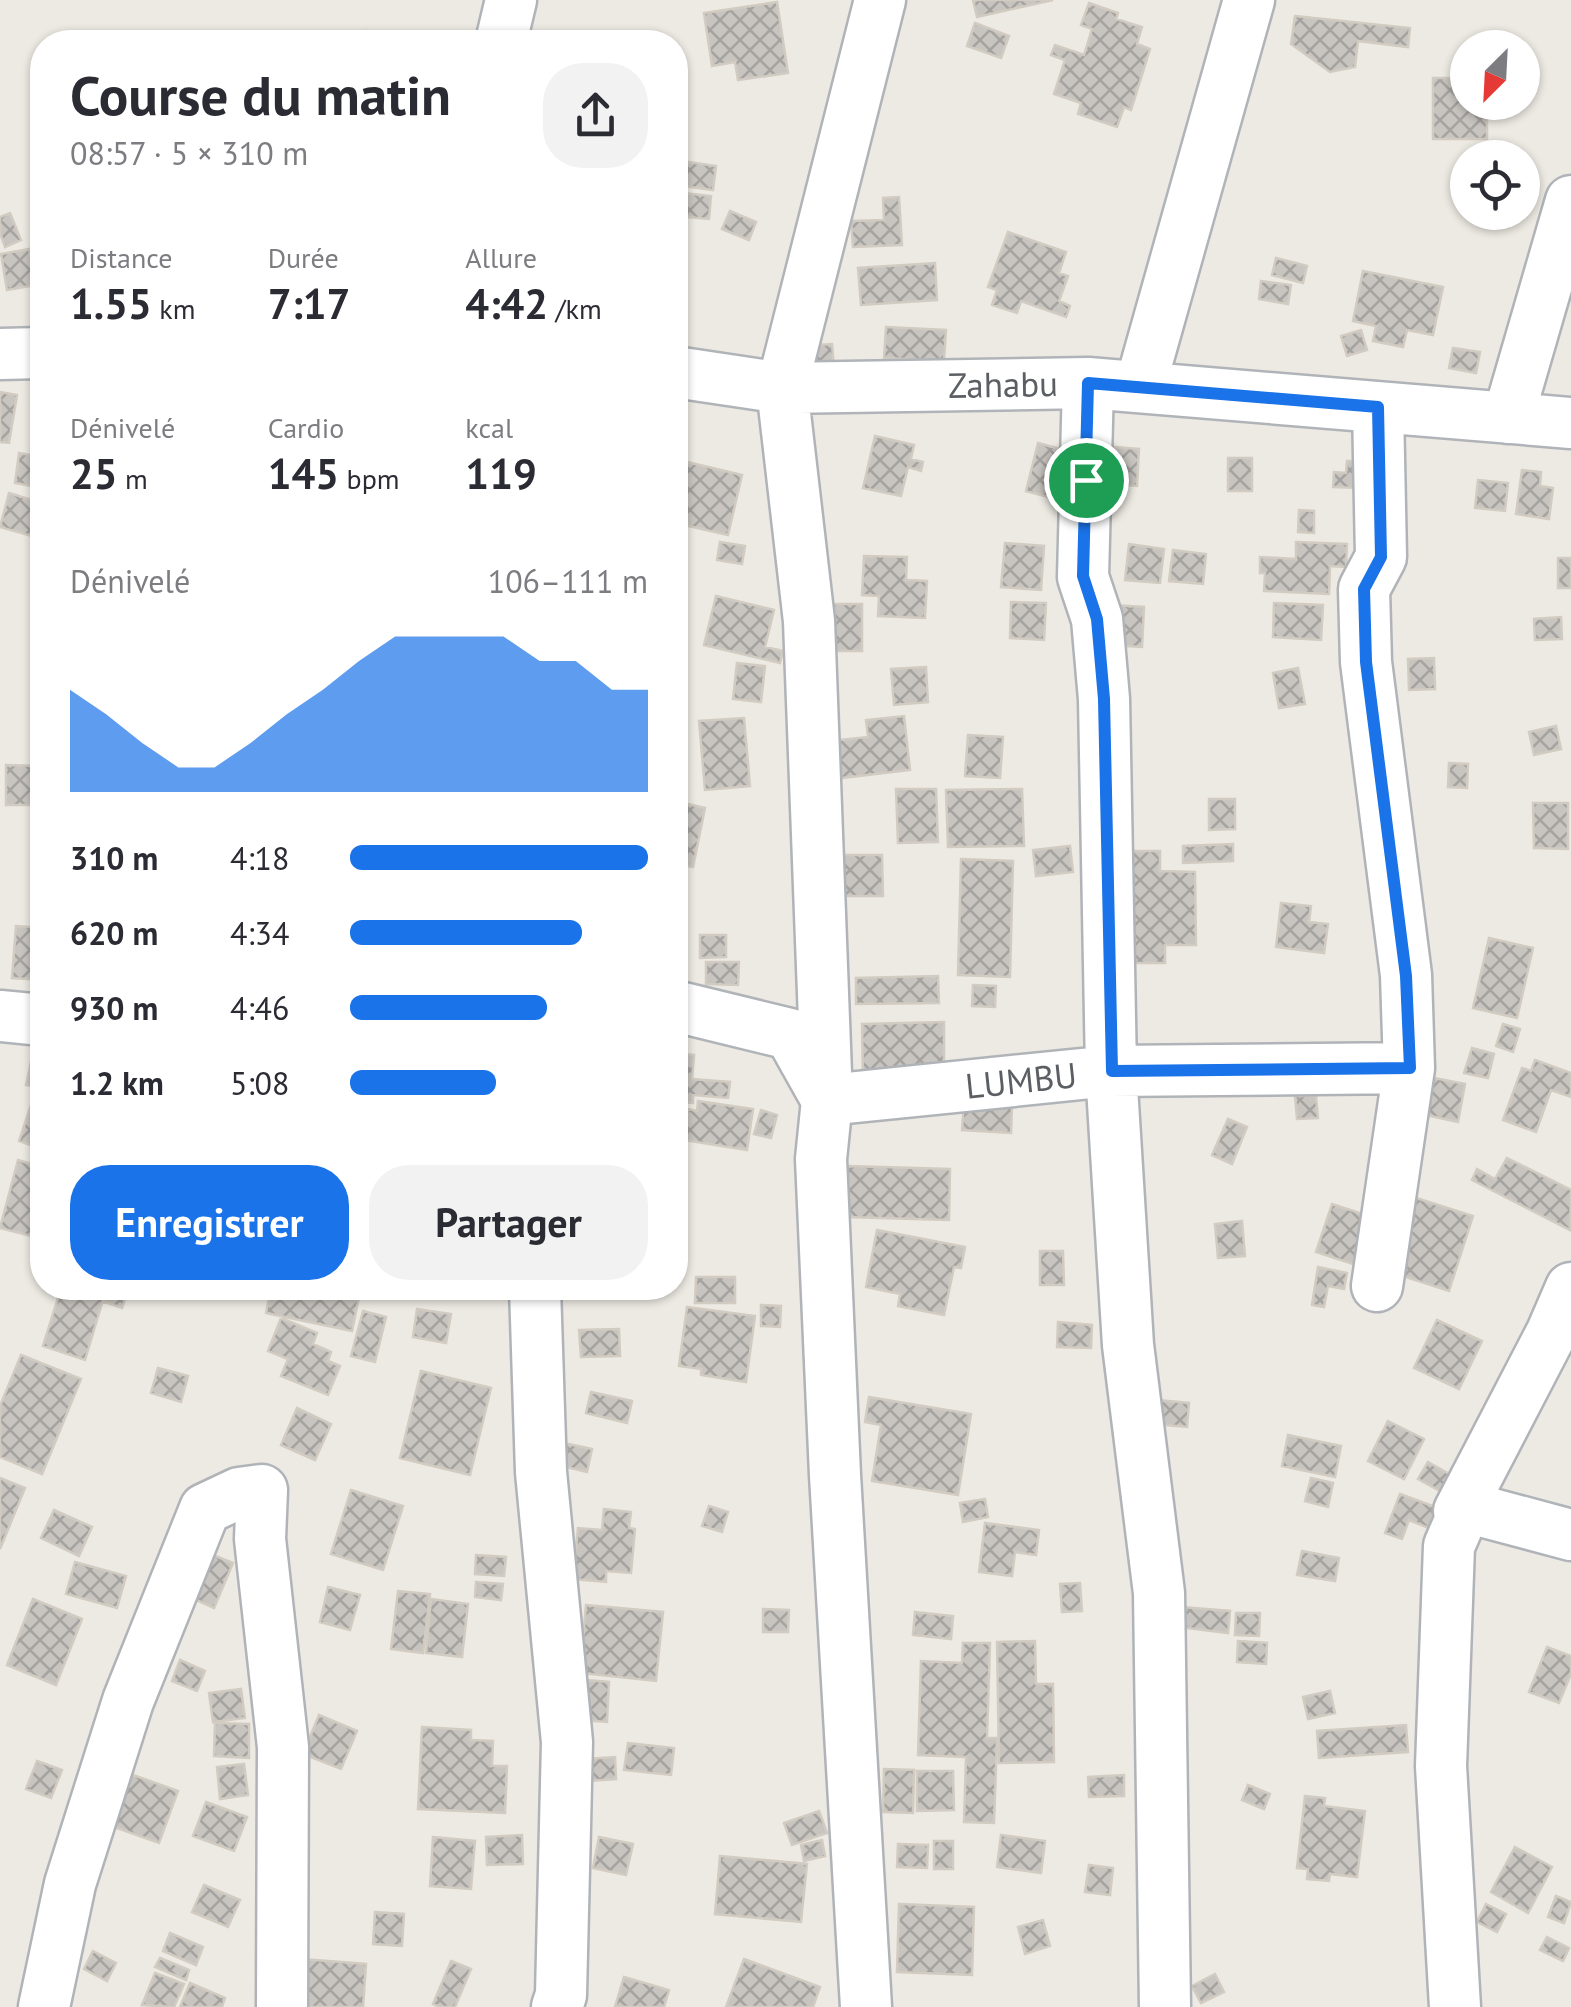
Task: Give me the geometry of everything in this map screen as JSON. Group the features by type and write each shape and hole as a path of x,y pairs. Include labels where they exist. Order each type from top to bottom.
{"street":[{"path":"504,30 511,0"},
{"path":"866,2007 822,1179 827,1100 809,621 782,388 880,0"},
{"path":"1140,387 1249,0"},
{"path":"1508,418 1571,201"},
{"path":"0,354 30,353"},
{"name":"Zahabu","path":"688,374 782,388 1088,383 1571,423"},
{"path":"1088,383 1083,576 1097,619 1104,699 1112,1071 1128,1354 1159,1593 1165,2007"},
{"path":"1377,1286 1410,1068 1406,976 1366,662 1364,589 1381,557 1378,407"},
{"path":"688,1009 790,1034 827,1100"},
{"path":"0,1016 30,1019"},
{"name":"LUMBU","path":"827,1100 1112,1071 1410,1068"},
{"path":"1571,1288 1459,1511 1466,1507 1571,1535"},
{"path":"535,1300 540,1472 567,1742 561,1995 557,2007"},
{"path":"44,2007 70,1884 128,1701 205,1509 240,1493 262,1490 260,1539 283,1747 282,2007"},
{"path":"1455,2007 1441,1766 1449,1546 1466,1507"}],"building":[{"path":"973,0 1053,0 977,17"},
{"path":"777,2 788,73 738,80 735,62 712,66 704,13"},
{"path":"1089,3 1118,13 1116,19 1142,27 1137,44 1150,49 1131,110 1124,107 1117,127 1078,114 1081,103 1054,94 1065,60 1051,55 1055,45 1084,55 1092,29 1081,25"},
{"path":"1295,16 1410,28 1408,47 1358,41 1355,67 1330,72 1291,44"},
{"path":"975,23 1009,36 1001,58 967,46"},
{"path":"1433,78 1450,78 1450,120 1487,120 1487,139 1433,139"},
{"path":"688,162 716,166 713,190 688,187"},
{"path":"688,193 711,196 709,219 688,217"},
{"path":"899,197 902,245 853,247 851,221 884,220 883,198"},
{"path":"730,211 756,222 749,240 722,229"},
{"path":"10,213 21,240 5,247 0,217"},
{"path":"1008,232 1066,252 1059,273 1068,276 1059,301 1070,306 1066,317 1021,301 1017,313 992,305 997,290 988,287"},
{"path":"29,249 30,286 7,290 1,254"},
{"path":"1276,258 1307,266 1303,283 1272,275"},
{"path":"935,263 937,300 861,305 858,268"},
{"path":"1363,271 1443,287 1433,335 1407,330 1403,347 1373,341 1376,326 1353,321"},
{"path":"1261,281 1291,285 1288,304 1259,299"},
{"path":"886,327 946,330 944,361 884,358"},
{"path":"1361,330 1367,350 1347,356 1341,336"},
{"path":"832,344 834,368 805,369 804,346"},
{"path":"1453,348 1480,352 1476,373 1449,368"},
{"path":"0,392 17,395 9,443 0,442"},
{"path":"875,436 914,445 911,459 923,462 921,471 908,467 901,496 863,488"},
{"path":"1038,443 1072,452 1060,500 1026,491"},
{"path":"1102,446 1139,449 1137,486 1117,484 1118,464 1101,464"},
{"path":"19,453 30,455 30,486 15,483"},
{"path":"1228,458 1252,458 1252,491 1228,491"},
{"path":"1347,461 1362,461 1360,488 1333,487 1334,472 1346,473"},
{"path":"688,462 742,475 728,535 688,526"},
{"path":"1522,470 1541,472 1540,486 1553,488 1549,519 1516,514"},
{"path":"1478,480 1508,483 1505,511 1475,508"},
{"path":"9,493 30,499 30,536 0,527"},
{"path":"1299,510 1314,511 1314,533 1298,532"},
{"path":"720,542 745,546 742,564 717,560"},
{"path":"1296,542 1347,544 1346,567 1330,566 1329,594 1264,591 1265,573 1260,573 1260,557 1296,559"},
{"path":"1005,543 1044,546 1041,590 1001,587"},
{"path":"1129,544 1164,549 1160,583 1125,580"},
{"path":"1173,550 1206,554 1203,584 1169,581"},
{"path":"864,556 907,557 906,580 927,581 925,618 878,616 879,596 862,595"},
{"path":"1558,558 1571,558 1571,588 1558,588"},
{"path":"716,596 774,610 765,647 783,651 780,663 704,645"},
{"path":"1011,602 1046,603 1044,640 1010,638"},
{"path":"1274,603 1323,605 1321,640 1273,637"},
{"path":"826,604 862,604 862,651 827,651"},
{"path":"1112,605 1144,607 1142,647 1109,645"},
{"path":"1561,617 1562,639 1535,640 1534,619"},
{"path":"1434,658 1435,689 1409,690 1408,659"},
{"path":"737,663 765,666 761,702 733,699"},
{"path":"926,667 928,702 894,705 891,669"},
{"path":"1298,668 1305,704 1279,708 1273,673"},
{"path":"904,716 910,770 825,780 821,742 868,737 866,720"},
{"path":"744,718 750,786 705,790 699,721"},
{"path":"1556,726 1561,749 1534,755 1529,732"},
{"path":"968,735 1003,737 1000,778 965,776"},
{"path":"1449,763 1468,764 1467,788 1448,787"},
{"path":"6,765 30,766 30,805 6,805"},
{"path":"896,789 936,789 938,842 898,843"},
{"path":"1022,789 1024,846 948,847 946,790"},
{"path":"1209,799 1235,799 1235,829 1209,830"},
{"path":"1533,803 1568,803 1568,849 1534,848"},
{"path":"688,804 705,808 693,867 688,866"},
{"path":"1233,844 1233,861 1183,863 1183,846"},
{"path":"1070,846 1073,872 1036,876 1033,850"},
{"path":"1127,851 1160,851 1160,871 1195,872 1196,945 1165,945 1165,963 1128,963"},
{"path":"824,855 882,855 883,896 825,896"},
{"path":"961,859 1013,861 1010,977 958,975"},
{"path":"1281,903 1311,906 1309,922 1328,924 1324,953 1276,947"},
{"path":"16,926 30,927 30,979 12,978"},
{"path":"700,935 726,935 726,957 700,958"},
{"path":"1489,938 1533,948 1517,1018 1473,1008"},
{"path":"706,962 739,962 738,985 706,984"},
{"path":"938,976 939,1003 856,1004 856,978"},
{"path":"973,985 996,986 995,1007 972,1006"},
{"path":"944,1022 944,1082 863,1083 862,1024"},
{"path":"1503,1024 1520,1029 1513,1052 1496,1046"},
{"path":"1472,1048 1494,1054 1488,1078 1464,1073"},
{"path":"688,1055 694,1055 692,1079 730,1082 728,1098 693,1095 693,1103 688,1103"},
{"path":"1535,1060 1571,1073 1571,1097 1551,1090 1536,1132 1503,1120 1522,1068 1531,1071"},
{"path":"1424,1076 1465,1084 1458,1122 1417,1113"},
{"path":"1295,1096 1316,1096 1318,1118 1297,1119"},
{"path":"698,1101 753,1109 747,1150 688,1141 688,1109 697,1111"},
{"path":"964,1102 1012,1105 1011,1133 962,1130"},
{"path":"30,1108 30,1145 19,1141"},
{"path":"761,1110 777,1115 771,1138 754,1134"},
{"path":"1228,1119 1247,1127 1232,1164 1212,1155"},
{"path":"1507,1158 1571,1190 1570,1230 1472,1180 1477,1169 1495,1179"},
{"path":"18,1160 30,1164 30,1236 0,1228"},
{"path":"848,1166 950,1169 949,1220 846,1217"},
{"path":"1410,1196 1473,1216 1449,1291 1387,1271"},
{"path":"1332,1204 1381,1220 1365,1268 1316,1252"},
{"path":"1242,1221 1245,1256 1218,1258 1215,1224"},
{"path":"877,1230 965,1247 961,1268 954,1267 944,1315 898,1306 900,1294 866,1287"},
{"path":"1040,1251 1063,1251 1064,1285 1040,1285"},
{"path":"1318,1267 1347,1273 1344,1289 1328,1286 1324,1307 1312,1305"},
{"path":"696,1277 735,1277 735,1303 695,1303"},
{"path":"57,1300 103,1300 85,1360 43,1346"},
{"path":"105,1300 125,1300 122,1308"},
{"path":"269,1300 358,1300 352,1331 266,1313"},
{"path":"761,1305 781,1306 780,1327 761,1326"},
{"path":"687,1307 755,1316 746,1382 701,1375 701,1369 679,1366"},
{"path":"417,1309 451,1314 446,1343 413,1337"},
{"path":"363,1311 386,1317 375,1362 351,1356"},
{"path":"281,1318 317,1333 313,1344 331,1352 328,1361 340,1366 328,1395 281,1376 288,1359 268,1351"},
{"path":"1437,1320 1482,1341 1459,1389 1414,1368"},
{"path":"1058,1322 1092,1325 1091,1348 1057,1347"},
{"path":"619,1329 620,1356 581,1357 579,1330"},
{"path":"21,1355 81,1379 42,1474 0,1457 0,1406"},
{"path":"158,1368 188,1376 181,1402 151,1393"},
{"path":"421,1371 491,1388 470,1475 400,1458"},
{"path":"591,1392 632,1401 627,1423 586,1413"},
{"path":"869,1397 971,1414 958,1495 872,1481 881,1425 865,1422"},
{"path":"1157,1400 1189,1403 1187,1427 1155,1424"},
{"path":"297,1408 331,1424 315,1460 281,1445"},
{"path":"1388,1421 1424,1439 1404,1479 1368,1461"},
{"path":"1288,1435 1341,1446 1335,1477 1282,1466"},
{"path":"559,1442 592,1449 587,1472 554,1464"},
{"path":"1428,1462 1451,1475 1442,1492 1418,1479"},
{"path":"0,1478 25,1488 0,1549"},
{"path":"1311,1478 1333,1483 1328,1507 1305,1501"},
{"path":"351,1490 403,1506 383,1570 331,1554"},
{"path":"1400,1494 1449,1512 1441,1533 1409,1520 1402,1539 1385,1533"},
{"path":"985,1499 988,1517 963,1522 960,1503"},
{"path":"709,1506 728,1512 722,1532 702,1526"},
{"path":"604,1509 631,1512 629,1528 635,1529 631,1573 606,1571 606,1582 573,1579 578,1528 602,1530"},
{"path":"54,1510 92,1527 79,1556 41,1538"},
{"path":"985,1523 1039,1530 1036,1555 1015,1552 1012,1576 979,1572"},
{"path":"1302,1551 1339,1558 1335,1581 1297,1575"},
{"path":"208,1553 233,1563 214,1608 190,1597"},
{"path":"476,1555 506,1557 504,1576 475,1574"},
{"path":"75,1562 126,1576 117,1608 66,1594"},
{"path":"476,1582 503,1584 501,1600 475,1597"},
{"path":"1080,1583 1082,1611 1062,1612 1060,1584"},
{"path":"328,1587 360,1595 350,1630 320,1622"},
{"path":"398,1591 430,1594 423,1653 391,1649"},
{"path":"33,1599 82,1619 56,1685 7,1665"},
{"path":"431,1599 468,1604 462,1657 426,1653"},
{"path":"586,1605 663,1612 656,1681 580,1673"},
{"path":"1182,1607 1230,1611 1228,1633 1179,1627"},
{"path":"763,1609 789,1610 788,1632 763,1632"},
{"path":"915,1612 953,1616 951,1639 913,1635"},
{"path":"1236,1613 1260,1613 1259,1636 1235,1635"},
{"path":"1035,1641 1036,1684 1053,1684 1054,1762 999,1763 997,1642"},
{"path":"1238,1641 1267,1643 1266,1664 1237,1662"},
{"path":"963,1643 990,1643 987,1738 997,1738 994,1823 964,1822 966,1757 918,1755 921,1661 962,1663"},
{"path":"1547,1647 1571,1656 1571,1674 1559,1703 1529,1692"},
{"path":"180,1660 205,1671 197,1691 172,1681"},
{"path":"586,1680 609,1682 607,1722 583,1720"},
{"path":"241,1689 245,1718 213,1722 209,1693"},
{"path":"1330,1691 1335,1713 1308,1719 1303,1697"},
{"path":"319,1715 357,1731 341,1769 303,1754"},
{"path":"215,1723 249,1724 249,1758 214,1756"},
{"path":"1406,1725 1408,1752 1319,1758 1317,1731"},
{"path":"422,1727 471,1730 471,1740 493,1741 492,1766 507,1766 505,1813 418,1809"},
{"path":"628,1743 674,1748 671,1775 624,1770"},
{"path":"615,1757 616,1779 589,1781 587,1759"},
{"path":"37,1761 62,1770 51,1798 26,1789"},
{"path":"244,1764 248,1795 220,1799 217,1767"},
{"path":"884,1769 914,1770 913,1813 883,1812"},
{"path":"119,1770 178,1791 159,1843 100,1822"},
{"path":"917,1771 953,1771 954,1810 917,1811"},
{"path":"1124,1775 1124,1796 1089,1797 1088,1777"},
{"path":"1248,1785 1270,1794 1264,1809 1242,1800"},
{"path":"1305,1796 1325,1798 1324,1806 1365,1811 1357,1877 1330,1874 1329,1881 1307,1879 1308,1869 1297,1868"},
{"path":"206,1802 247,1817 234,1851 193,1836"},
{"path":"819,1811 827,1833 792,1845 784,1823"},
{"path":"522,1835 523,1864 487,1865 486,1837"},
{"path":"1001,1835 1045,1841 1041,1873 997,1867"},
{"path":"433,1837 475,1841 471,1889 430,1886"},
{"path":"599,1837 633,1844 626,1875 593,1868"},
{"path":"822,1840 825,1856 804,1861 801,1845"},
{"path":"934,1841 953,1841 953,1869 934,1869"},
{"path":"898,1844 928,1845 927,1868 897,1867"},
{"path":"1515,1847 1552,1867 1528,1913 1491,1892"},
{"path":"720,1856 807,1864 801,1922 715,1914"},
{"path":"1089,1865 1113,1868 1110,1895 1085,1892"},
{"path":"204,1885 240,1900 228,1927 192,1912"},
{"path":"1556,1896 1571,1902 1564,1923 1548,1917"},
{"path":"899,1904 974,1907 972,1975 897,1972"},
{"path":"1486,1904 1506,1914 1497,1932 1477,1922"},
{"path":"375,1912 404,1914 402,1946 373,1944"},
{"path":"1043,1920 1050,1946 1025,1954 1018,1927"},
{"path":"170,1933 203,1947 196,1965 163,1951"},
{"path":"1547,1937 1569,1948 1563,1961 1540,1950"},
{"path":"93,1951 116,1963 107,1981 84,1969"},
{"path":"160,1958 189,1970 186,1980 155,1967"},
{"path":"302,1959 366,1964 363,2007 299,2007"},
{"path":"744,1959 820,1987 813,2007 726,2007"},
{"path":"451,1961 471,1969 455,2007 440,2007 433,2004"},
{"path":"155,1973 184,1984 174,2007 142,2005"},
{"path":"1215,1974 1224,1992 1201,2003 1192,1986"},
{"path":"624,1977 669,1990 664,2007 615,2007"},
{"path":"190,1983 225,1998 222,2007 180,2007"}],"route":[{"path":"1088,383 1378,407 1381,557 1364,589 1366,662 1406,976 1410,1068 1112,1071 1104,699 1096,611 1083,576 1086,480 1088,383"}]}
